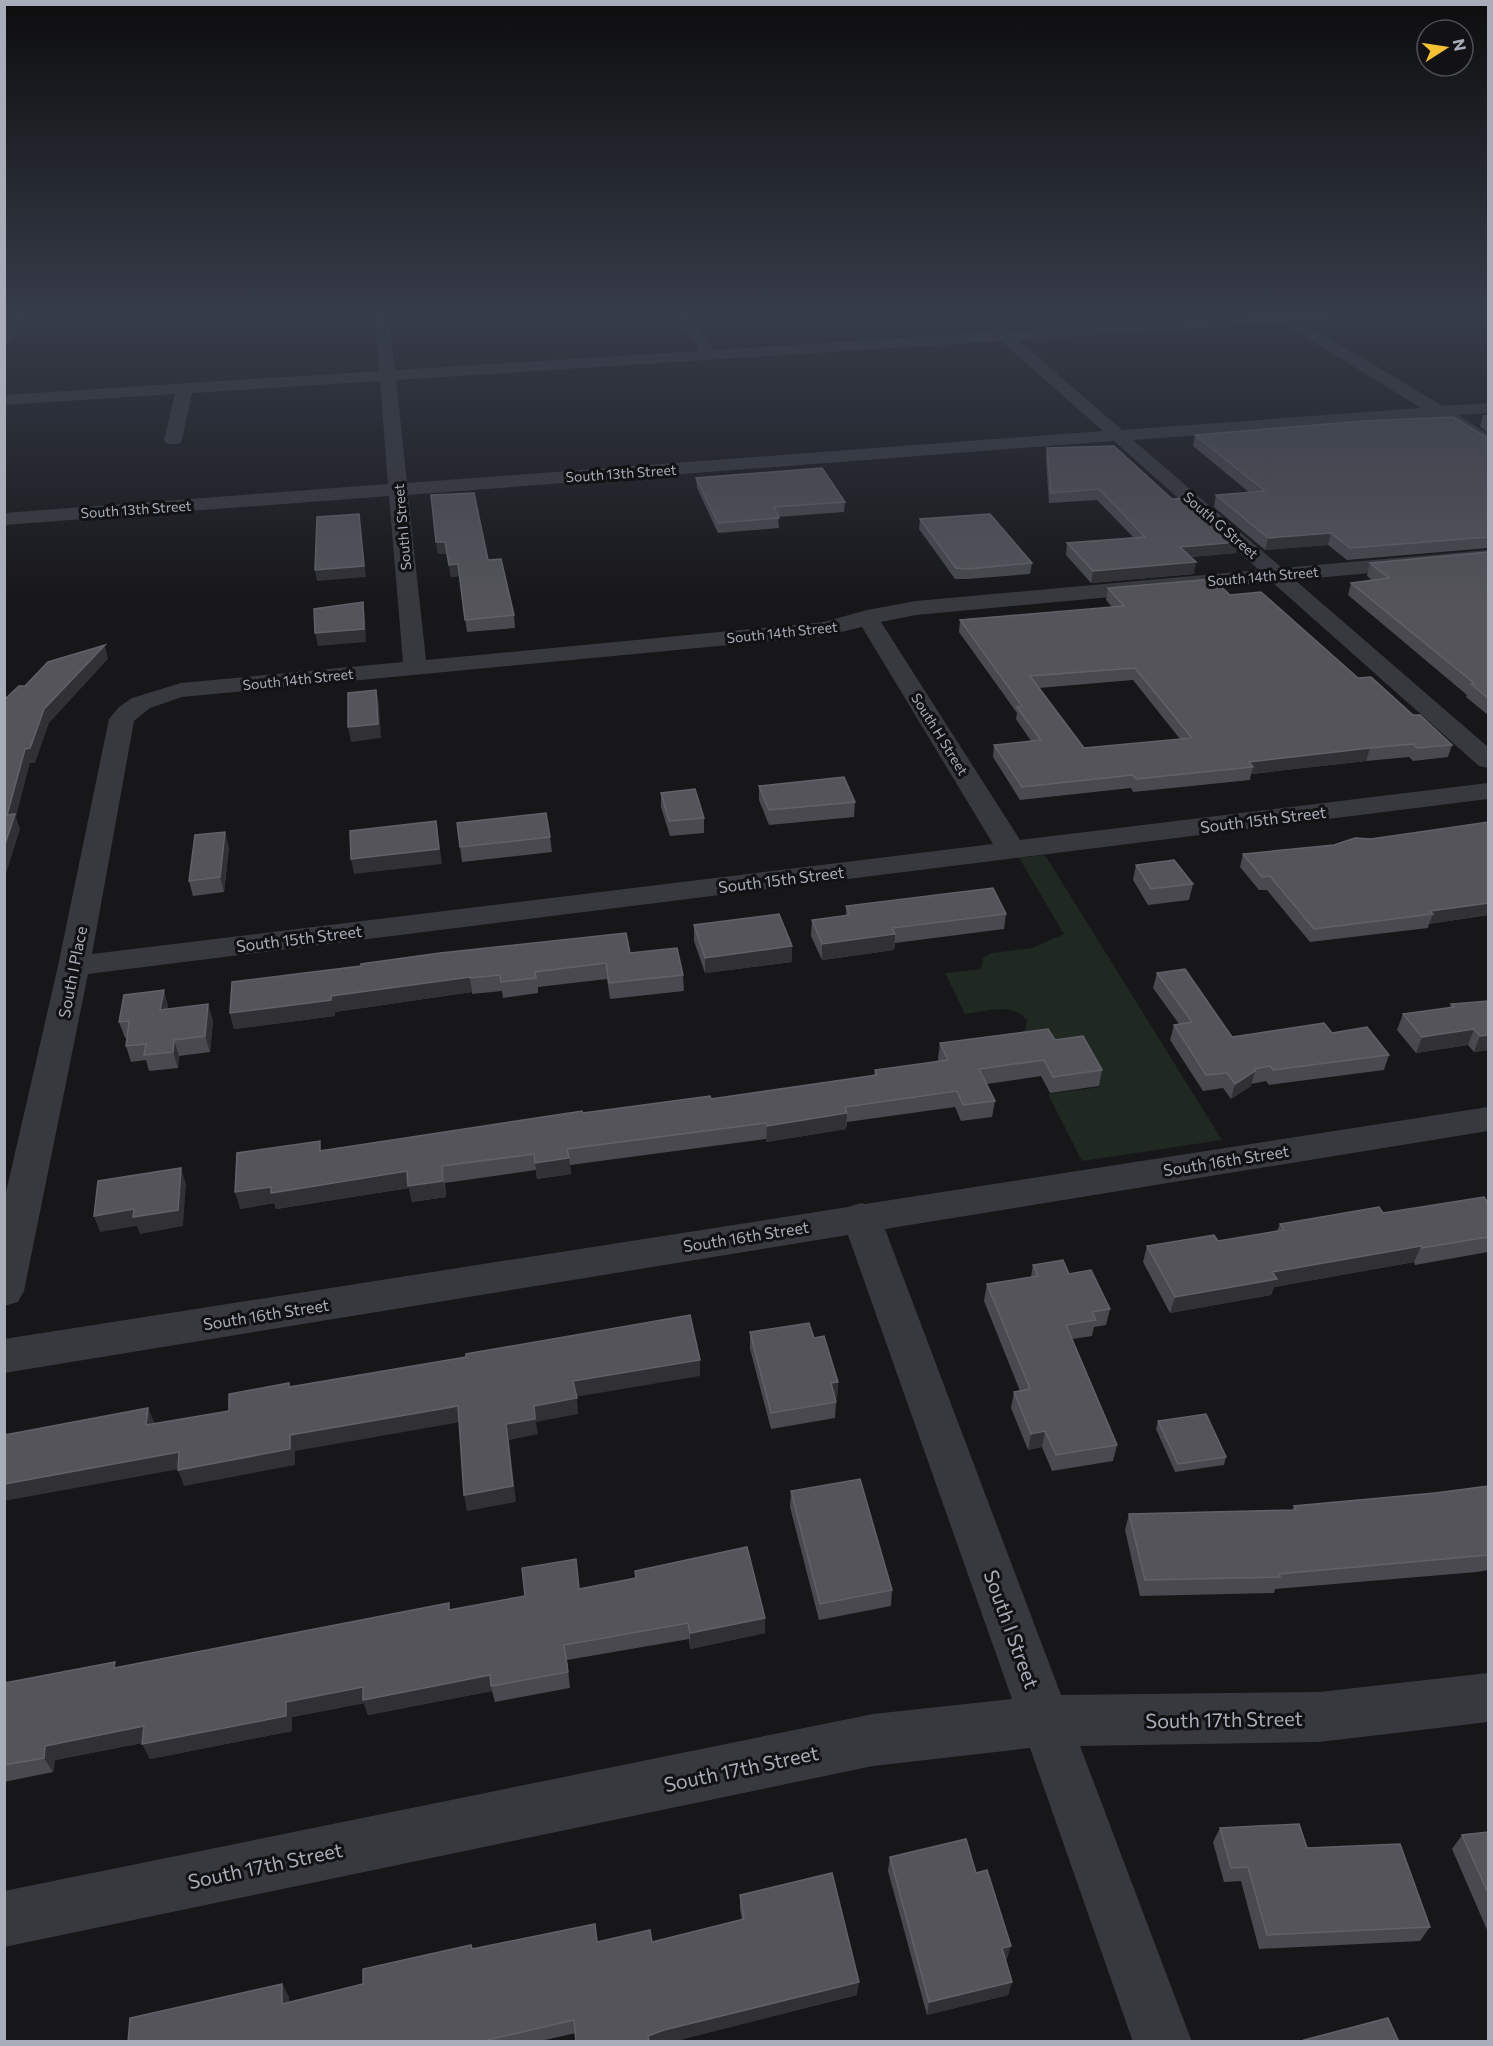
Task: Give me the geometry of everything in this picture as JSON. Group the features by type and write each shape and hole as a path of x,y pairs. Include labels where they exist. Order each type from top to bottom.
{"street":[{"path":"173,440 180,410"},
{"name":"South I Street","path":"391,410 415,668"},
{"name":"South G Street","path":"1090,410 1488,760"},
{"name":"South 13th Street","path":"4,519 1448,410"},
{"path":"1440,411 1488,441"},
{"name":"South 14th Street","path":"181,690 824,629 886,612 916,608 1488,556"},
{"name":"South H Street","path":"867,617 1012,851"},
{"name":"South I Place","path":"4,1291 74,966 122,718 129,710 143,701 181,690"},
{"name":"South 15th Street","path":"74,966 1488,791"},
{"name":"South 16th Street","path":"4,1356 1488,1119"},
{"name":"South I Street","path":"861,1218 1163,2042"},
{"name":"South 17th Street","path":"4,1918 873,1740 1046,1721 1319,1717 1488,1697"}],"shaded area":[{"path":"1045,855 1222,1140 1082,1161 1048,1094 1100,1087 1080,1050 1020,1033 1025,1030 1027,1021 1015,1011 999,1009 965,1014 945,973 981,969 983,958 992,953 1032,948 1064,934 1019,858"}],"building":[{"path":"1453,417 1488,437 1488,537 1350,548 1331,533 1268,538 1216,495 1265,491 1195,435 1364,421"},
{"path":"1114,446 1172,499 1189,498 1239,542 1180,547 1196,562 1093,571 1067,543 1145,537 1099,489 1051,493 1047,448"},
{"path":"822,468 845,502 774,507 779,518 718,523 696,478"},
{"path":"474,493 488,560 501,559 514,615 465,620 458,564 449,565 445,542 436,542 431,495"},
{"path":"359,514 364,566 315,570 317,517"},
{"path":"990,514 1032,563 956,568 920,519"},
{"path":"1488,552 1488,698 1471,684 1474,683 1351,583 1389,578 1370,563"},
{"path":"1213,579 1230,595 1261,592 1358,678 1371,677 1413,715 1420,715 1452,745 1417,748 1413,744 1370,748 1249,762 1253,767 1136,779 1133,775 1022,787 994,745 1041,740 1017,707 1022,706 960,620 1124,606 1108,588","holes":["1135,668 1192,738 1084,748 1030,676"]},
{"path":"363,602 364,629 315,633 314,609"},
{"path":"105,645 44,709 30,748 25,749 7,815 15,814 4,847 4,700 19,686 25,686 48,662"},
{"path":"376,690 378,724 348,727 348,693"},
{"path":"844,777 855,802 769,810 759,786"},
{"path":"695,789 704,818 669,821 661,793"},
{"path":"546,813 550,837 460,847 457,823"},
{"path":"436,821 439,849 351,859 350,831"},
{"path":"1488,822 1488,903 1430,911 1433,914 1314,929 1270,876 1262,877 1243,854 1334,845 1355,838 1371,839"},
{"path":"225,832 220,877 189,881 195,835"},
{"path":"1174,860 1193,884 1151,889 1136,865"},
{"path":"993,888 1006,914 892,928 895,934 822,944 812,920 850,915 846,906"},
{"path":"779,914 792,946 705,958 694,925"},
{"path":"626,933 630,953 677,948 683,975 609,983 606,963 535,972 536,978 501,982 500,975 470,977 331,996 331,1000 230,1013 232,982 361,966 361,964 440,953"},
{"path":"1185,969 1232,1037 1324,1023 1332,1033 1367,1027 1389,1055 1273,1070 1270,1066 1254,1069 1255,1071 1235,1084 1227,1073 1206,1075 1174,1025 1192,1022 1157,973"},
{"path":"164,990 160,1010 208,1004 205,1036 174,1040 173,1052 144,1055 146,1044 126,1046 129,1021 119,1022 124,995"},
{"path":"1488,1001 1488,1035 1480,1036 1474,1029 1422,1037 1403,1014 1454,1007 1451,1004"},
{"path":"1048,1029 1055,1040 1083,1036 1102,1070 1053,1077 1044,1060 979,1069 995,1101 963,1105 957,1091 845,1107 847,1113 767,1126 766,1123 567,1149 569,1158 535,1163 534,1154 442,1166 443,1181 408,1186 407,1171 271,1193 271,1187 235,1192 237,1153 320,1141 320,1151 582,1111 583,1113 710,1096 711,1099 877,1075 875,1070 948,1060 940,1043"},
{"path":"181,1168 178,1210 133,1217 134,1209 94,1216 98,1181"},
{"path":"1484,1197 1488,1203 1488,1237 1422,1248 1421,1246 1272,1272 1277,1279 1175,1297 1147,1246 1214,1235 1218,1241 1284,1230 1280,1224 1379,1207 1383,1213"},
{"path":"1063,1260 1069,1274 1091,1270 1110,1309 1092,1312 1096,1320 1066,1325 1117,1445 1056,1455 1045,1431 1031,1434 1014,1392 1030,1389 987,1284 1038,1276 1033,1265"},
{"path":"690,1315 700,1360 573,1381 577,1398 534,1406 535,1419 506,1424 513,1486 464,1495 458,1406 290,1435 290,1449 178,1470 179,1452 4,1484 4,1435 148,1408 146,1425 229,1411 229,1394 289,1383 289,1387 466,1357 466,1354"},
{"path":"809,1323 814,1338 824,1336 838,1382 831,1383 836,1402 771,1413 750,1332"},
{"path":"1206,1414 1226,1457 1178,1464 1158,1421"},
{"path":"860,1479 892,1590 820,1604 791,1491"},
{"path":"1488,1486 1488,1555 1279,1574 1280,1577 1145,1580 1129,1514 1296,1510 1294,1506"},
{"path":"747,1547 765,1618 690,1633 688,1623 564,1645 568,1672 491,1686 490,1675 363,1700 363,1687 286,1702 286,1716 142,1744 144,1726 45,1746 44,1758 4,1765 4,1683 115,1662 114,1668 449,1603 449,1610 525,1596 522,1568 576,1559 579,1589 636,1578 635,1571"},
{"path":"1299,1824 1307,1848 1400,1844 1430,1927 1267,1935 1248,1867 1231,1868 1220,1828"},
{"path":"1488,1832 1488,1893 1462,1835"},
{"path":"966,1839 976,1873 987,1870 1011,1946 1002,1948 1012,1982 929,2002 890,1857"},
{"path":"832,1873 859,1982 664,2030 648,2036 649,2042 576,2042 574,2020 479,2042 128,2042 130,2018 282,1984 282,2004 363,1984 363,1969 471,1945 472,1949 595,1924 597,1942 650,1930 652,1942 744,1919 740,1895"},
{"path":"1388,2018 1399,2042 1305,2042 1304,2040"}]}
